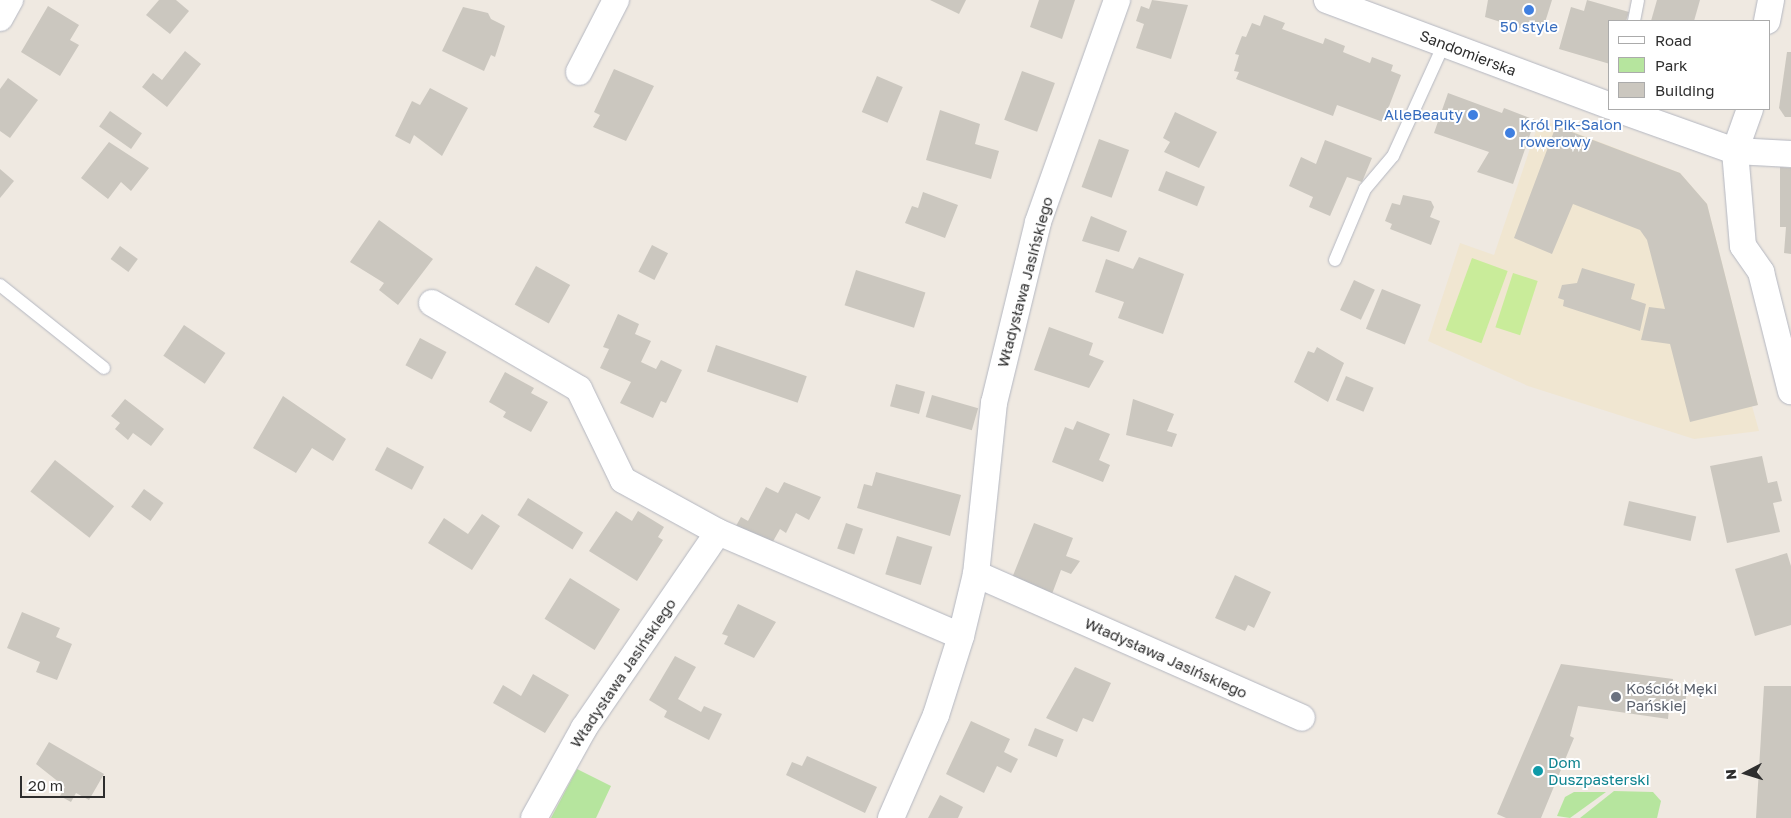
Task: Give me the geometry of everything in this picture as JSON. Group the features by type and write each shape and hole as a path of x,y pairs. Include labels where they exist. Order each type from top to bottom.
{"street":[{"path":"0,18 10,0"},
{"path":"579,72 616,0"},
{"name":"Władysława Jasińskiego","path":"891,818 936,715 961,636 976,574 994,403 1038,222 1117,0"},
{"name":"Sandomierska","path":"1327,0 1608,105"},
{"path":"1767,20 1771,0"},
{"path":"1620,110 1736,151 1791,154"},
{"path":"1750,110 1736,151 1743,246 1761,272 1791,391"},
{"path":"432,303 579,389 623,480 718,532 961,636"},
{"name":"Władysława Jasińskiego","path":"534,818 584,728 718,532"},
{"name":"Władysława Jasińskiego","path":"976,574 1302,718"}],"lane":[{"path":"1634,20 1638,0"},
{"path":"1335,260 1366,189 1393,156 1444,44"},
{"path":"0,285 104,368"}],"shaded area":[{"path":"1540,119 1680,173 1707,204 1758,405 1752,406 1759,431 1694,439 1528,386 1428,341 1460,243 1494,255"}],"green space":[{"path":"1472,258 1508,271 1481,343 1446,330"},
{"path":"1513,273 1538,281 1520,335 1495,327"},
{"path":"577,769 611,786 596,818 551,818"},
{"path":"1614,791 1653,792 1661,801 1657,818 1580,818"},
{"path":"1574,792 1606,792 1570,818 1557,816 1565,797"}],"building":[{"path":"159,0 176,0 189,11 170,34 146,15"},
{"path":"930,0 966,0 959,14"},
{"path":"1039,0 1075,0 1062,39 1030,27"},
{"path":"1152,0 1188,5 1171,59 1136,48 1144,24 1136,21 1141,6 1149,9"},
{"path":"1488,0 1552,0 1541,35 1485,17"},
{"path":"1587,0 1629,12 1626,20 1608,20 1608,63 1559,49 1571,7 1584,11"},
{"path":"1657,0 1700,0 1694,20 1651,20"},
{"path":"48,6 79,25 70,40 79,45 60,76 21,52"},
{"path":"463,7 488,13 491,19 505,26 495,57 491,55 484,71 442,51"},
{"path":"1264,15 1285,23 1282,29 1323,44 1325,38 1345,46 1343,52 1370,63 1372,57 1393,65 1391,71 1401,75 1383,122 1337,105 1333,116 1236,79 1239,72 1234,71 1239,55 1235,54 1242,36 1246,37 1252,23 1260,26"},
{"path":"185,51 201,64 167,107 142,87 153,73 162,80"},
{"path":"1787,52 1791,52 1791,117 1785,117 1779,108"},
{"path":"614,69 654,86 626,141 593,127 600,115 594,112"},
{"path":"1022,71 1055,83 1037,132 1004,120"},
{"path":"877,76 903,87 888,123 862,112"},
{"path":"8,78 38,100 10,138 0,131 0,89"},
{"path":"430,88 468,108 442,156 414,135 410,144 395,136 412,101 420,105"},
{"path":"1448,93 1502,113 1504,108 1535,120 1513,184 1477,172 1489,152 1434,133"},
{"path":"940,110 980,124 975,144 999,151 991,179 926,160"},
{"path":"110,111 142,133 131,149 99,127"},
{"path":"1175,112 1217,132 1199,168 1164,152 1170,142 1163,138"},
{"path":"1556,126 1680,173 1707,204 1758,405 1690,422 1670,344 1641,340 1649,307 1665,309 1647,240 1640,230 1573,204 1552,254 1514,238"},
{"path":"1099,139 1129,150 1112,198 1082,187"},
{"path":"1325,140 1372,158 1362,182 1347,177 1330,216 1309,207 1313,197 1289,186 1301,157 1316,164"},
{"path":"109,142 149,168 131,191 121,182 108,199 81,178"},
{"path":"1780,167 1791,168 1791,254 1784,253 1786,227 1780,227"},
{"path":"0,169 14,181 0,198"},
{"path":"1166,171 1205,187 1197,206 1158,190"},
{"path":"923,192 958,205 945,238 905,223 912,206 918,208"},
{"path":"1403,195 1431,201 1434,207 1430,217 1440,221 1431,245 1390,229 1392,224 1385,221 1392,203 1400,205"},
{"path":"1091,216 1127,231 1119,252 1082,241"},
{"path":"379,220 433,259 398,305 379,290 384,283 350,262"},
{"path":"652,245 668,253 654,280 638,272"},
{"path":"120,246 138,259 128,272 111,259"},
{"path":"1139,257 1184,274 1163,334 1118,318 1124,302 1095,292 1106,259 1133,269"},
{"path":"536,266 570,285 549,323 515,304"},
{"path":"1582,268 1635,284 1631,299 1646,304 1640,331 1563,306 1564,300 1558,298 1562,285 1577,283"},
{"path":"856,270 925,293 914,328 845,305"},
{"path":"1354,280 1375,290 1361,320 1340,310"},
{"path":"1382,289 1421,305 1405,345 1366,329"},
{"path":"618,314 639,324 635,334 651,341 641,362 656,369 661,360 682,370 666,403 661,401 653,418 620,403 631,382 600,368 609,349 603,347"},
{"path":"184,325 225,353 205,384 163,356"},
{"path":"1049,327 1093,343 1089,355 1104,361 1089,388 1034,370"},
{"path":"420,338 446,352 432,379 405,365"},
{"path":"716,345 807,376 798,403 707,371"},
{"path":"1317,347 1344,363 1328,402 1294,382 1308,351 1314,353"},
{"path":"505,372 534,388 531,393 548,402 531,432 503,417 506,412 489,402"},
{"path":"1346,376 1374,388 1363,412 1336,400"},
{"path":"896,384 925,392 919,414 890,406"},
{"path":"932,395 978,408 972,430 926,417"},
{"path":"283,396 346,439 333,461 312,448 296,473 253,448"},
{"path":"125,399 164,429 151,446 133,433 128,440 115,429 120,423 111,416"},
{"path":"1133,399 1174,414 1167,431 1177,434 1172,447 1126,435"},
{"path":"1077,421 1110,434 1099,460 1110,465 1103,482 1052,462 1065,427 1073,430"},
{"path":"387,447 424,467 412,490 375,470"},
{"path":"1762,456 1768,483 1777,481 1782,501 1773,503 1780,532 1727,543 1710,466"},
{"path":"55,460 114,506 89,538 30,492"},
{"path":"876,472 961,495 950,536 857,508 864,484 872,486"},
{"path":"784,482 821,497 809,520 796,513 786,533 780,529 767,552 732,533 741,517 748,521 766,487 778,493"},
{"path":"144,489 163,503 150,521 131,507"},
{"path":"528,498 583,532 573,549 517,515"},
{"path":"1629,501 1696,517 1691,541 1623,525"},
{"path":"616,511 632,521 638,511 664,527 658,537 663,540 637,581 589,551"},
{"path":"482,514 500,526 472,570 428,543 444,518 468,534"},
{"path":"846,523 863,529 854,554 837,549"},
{"path":"1034,523 1073,538 1066,556 1080,561 1071,574 1061,570 1052,594 1012,578"},
{"path":"897,536 932,547 921,585 885,574"},
{"path":"1787,553 1791,566 1791,625 1755,636 1735,569"},
{"path":"1235,575 1271,592 1254,628 1248,625 1245,631 1215,618"},
{"path":"570,578 620,609 595,650 545,619"},
{"path":"738,604 776,622 754,658 724,644 728,636 722,634"},
{"path":"22,612 60,628 56,637 72,644 57,680 36,672 40,662 7,648"},
{"path":"675,656 696,667 678,699 701,712 704,706 722,714 709,740 664,717 667,711 649,700"},
{"path":"1561,664 1673,679 1672,689 1687,691 1684,711 1669,709 1668,719 1578,706 1570,736 1574,738 1541,818 1506,818 1497,814"},
{"path":"1075,667 1111,683 1093,722 1083,718 1077,732 1046,718"},
{"path":"533,674 569,695 545,733 493,703 503,685 521,696"},
{"path":"1764,686 1791,686 1791,818 1756,818"},
{"path":"971,721 1010,739 1004,752 1018,759 1011,773 997,766 984,793 946,774"},
{"path":"1035,728 1064,740 1057,757 1028,746"},
{"path":"49,742 104,774 89,800 76,793 71,802 60,796 65,787 36,764"},
{"path":"807,756 877,787 865,813 786,775 792,762 802,766"},
{"path":"940,795 963,807 958,818 928,818"}],"place":[{"name":"50 style","path":"1529,10"},
{"name":"AlleBeauty","path":"1473,115"},
{"name":"Król Pik-Salon rowerowy","path":"1510,133"},
{"name":"Kościół Męki Pańskiej","path":"1616,697"},
{"name":"Dom Duszpasterski","path":"1538,771"}]}
